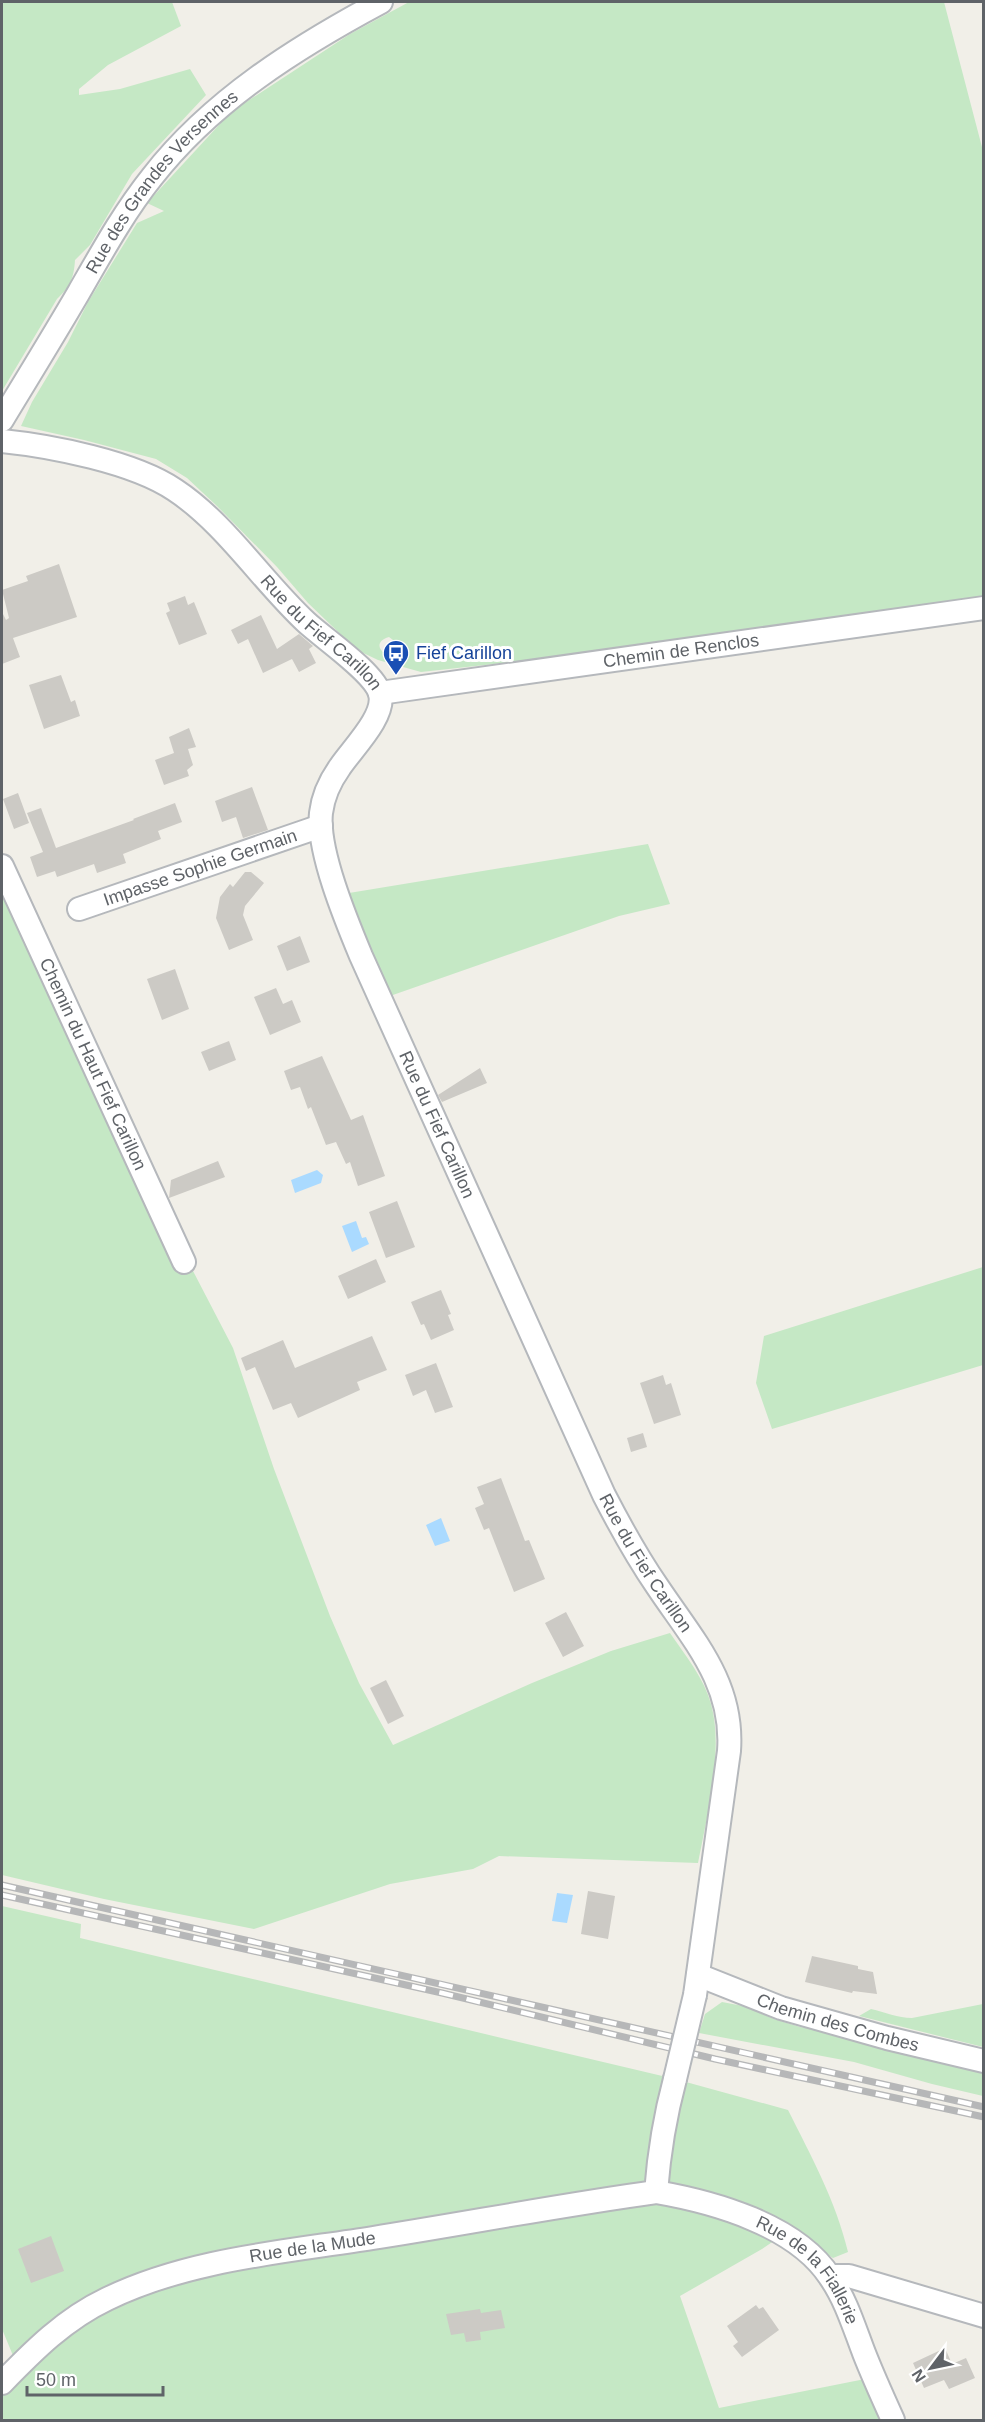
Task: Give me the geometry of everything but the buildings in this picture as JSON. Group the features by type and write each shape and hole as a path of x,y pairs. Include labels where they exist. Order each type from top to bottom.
{"street":[{"name":"Rue des Grandes Versennes","path":"2,420 113,233 152,176 183,141 263,74 314,39 381,2"},
{"name":"Rue du Fief Carillon","path":"2,441 88,457 134,469 176,490 217,527 305,621 369,676 380,693 378,713 339,768 324,797 321,826 330,869 343,912 595,1476 625,1535 695,1640 725,1698 730,1732 729,1751 696,1985 668,2105 659,2157 656,2192"},
{"name":"Chemin de Renclos","path":"380,693 984,608"},
{"name":"Impasse Sophie Germain","path":"79,909 321,826"},
{"name":"Chemin du Haut Fief Carillon","path":"2,866 184,1262"},
{"name":"Chemin des Combes","path":"696,1985 887,2038 984,2061"},
{"name":"Rue de la Fiallerie","path":"656,2192 681,2196 730,2211 786,2236 819,2262 830,2276 847,2307 874,2380 893,2421"},
{"name":"Rue de la Mude","path":"2,2384 46,2338 76,2316 125,2291 164,2277 237,2260 656,2192"},
{"path":"830,2276 849,2276 984,2316"}],"green space":[{"path":"2,2 172,2 181,26 108,65 79,89 79,95 120,89 190,69 206,95 132,174 90,245 75,260 74,272 68,286 57,299 2,391"},
{"path":"409,2 944,2 983,151 983,601 722,639 421,672 378,660 357,650 308,603 277,567 187,478 156,459 21,426 88,302 137,223 164,211 147,203 231,112 350,34","holes":["389,637 397,643 392,654 387,654 380,649 382,640"]},
{"path":"648,844 670,904 619,916 390,996 349,893"},
{"path":"2,877 181,1265 193,1271 233,1348 274,1469 330,1616 359,1683 393,1745 532,1683 611,1651 670,1633 704,1685 715,1722 713,1783 698,1863 499,1856 473,1869 390,1884 254,1929 104,1899 2,1875"},
{"path":"983,1267 983,1365 772,1429 756,1383 764,1336"},
{"path":"2,1906 81,1924 80,1938 675,2079 788,2110 830,2197 848,2252 833,2258 790,2230 762,2249 680,2296 719,2408 865,2379 884,2420 2,2420 2,2373 14,2358 2,2329"},
{"path":"722,2002 743,2006 800,2027 861,2037 983,2067 983,2096 854,2062 699,2033 705,2014"},
{"path":"983,2004 983,2047 859,2016 871,2009 912,2018"}],"water":[{"path":"317,1170 323,1175 321,1183 295,1193 291,1180"},
{"path":"356,1221 362,1238 366,1237 369,1244 352,1252 342,1226"},
{"path":"441,1518 450,1541 435,1546 426,1525"},
{"path":"557,1893 573,1895 567,1923 552,1921"}],"railway":[{"path":"2,1885 984,2107"},
{"path":"2,1895 442,1993 715,2059 984,2117"}],"place":[{"name":"Fief Carillon","path":"396,676"}]}
